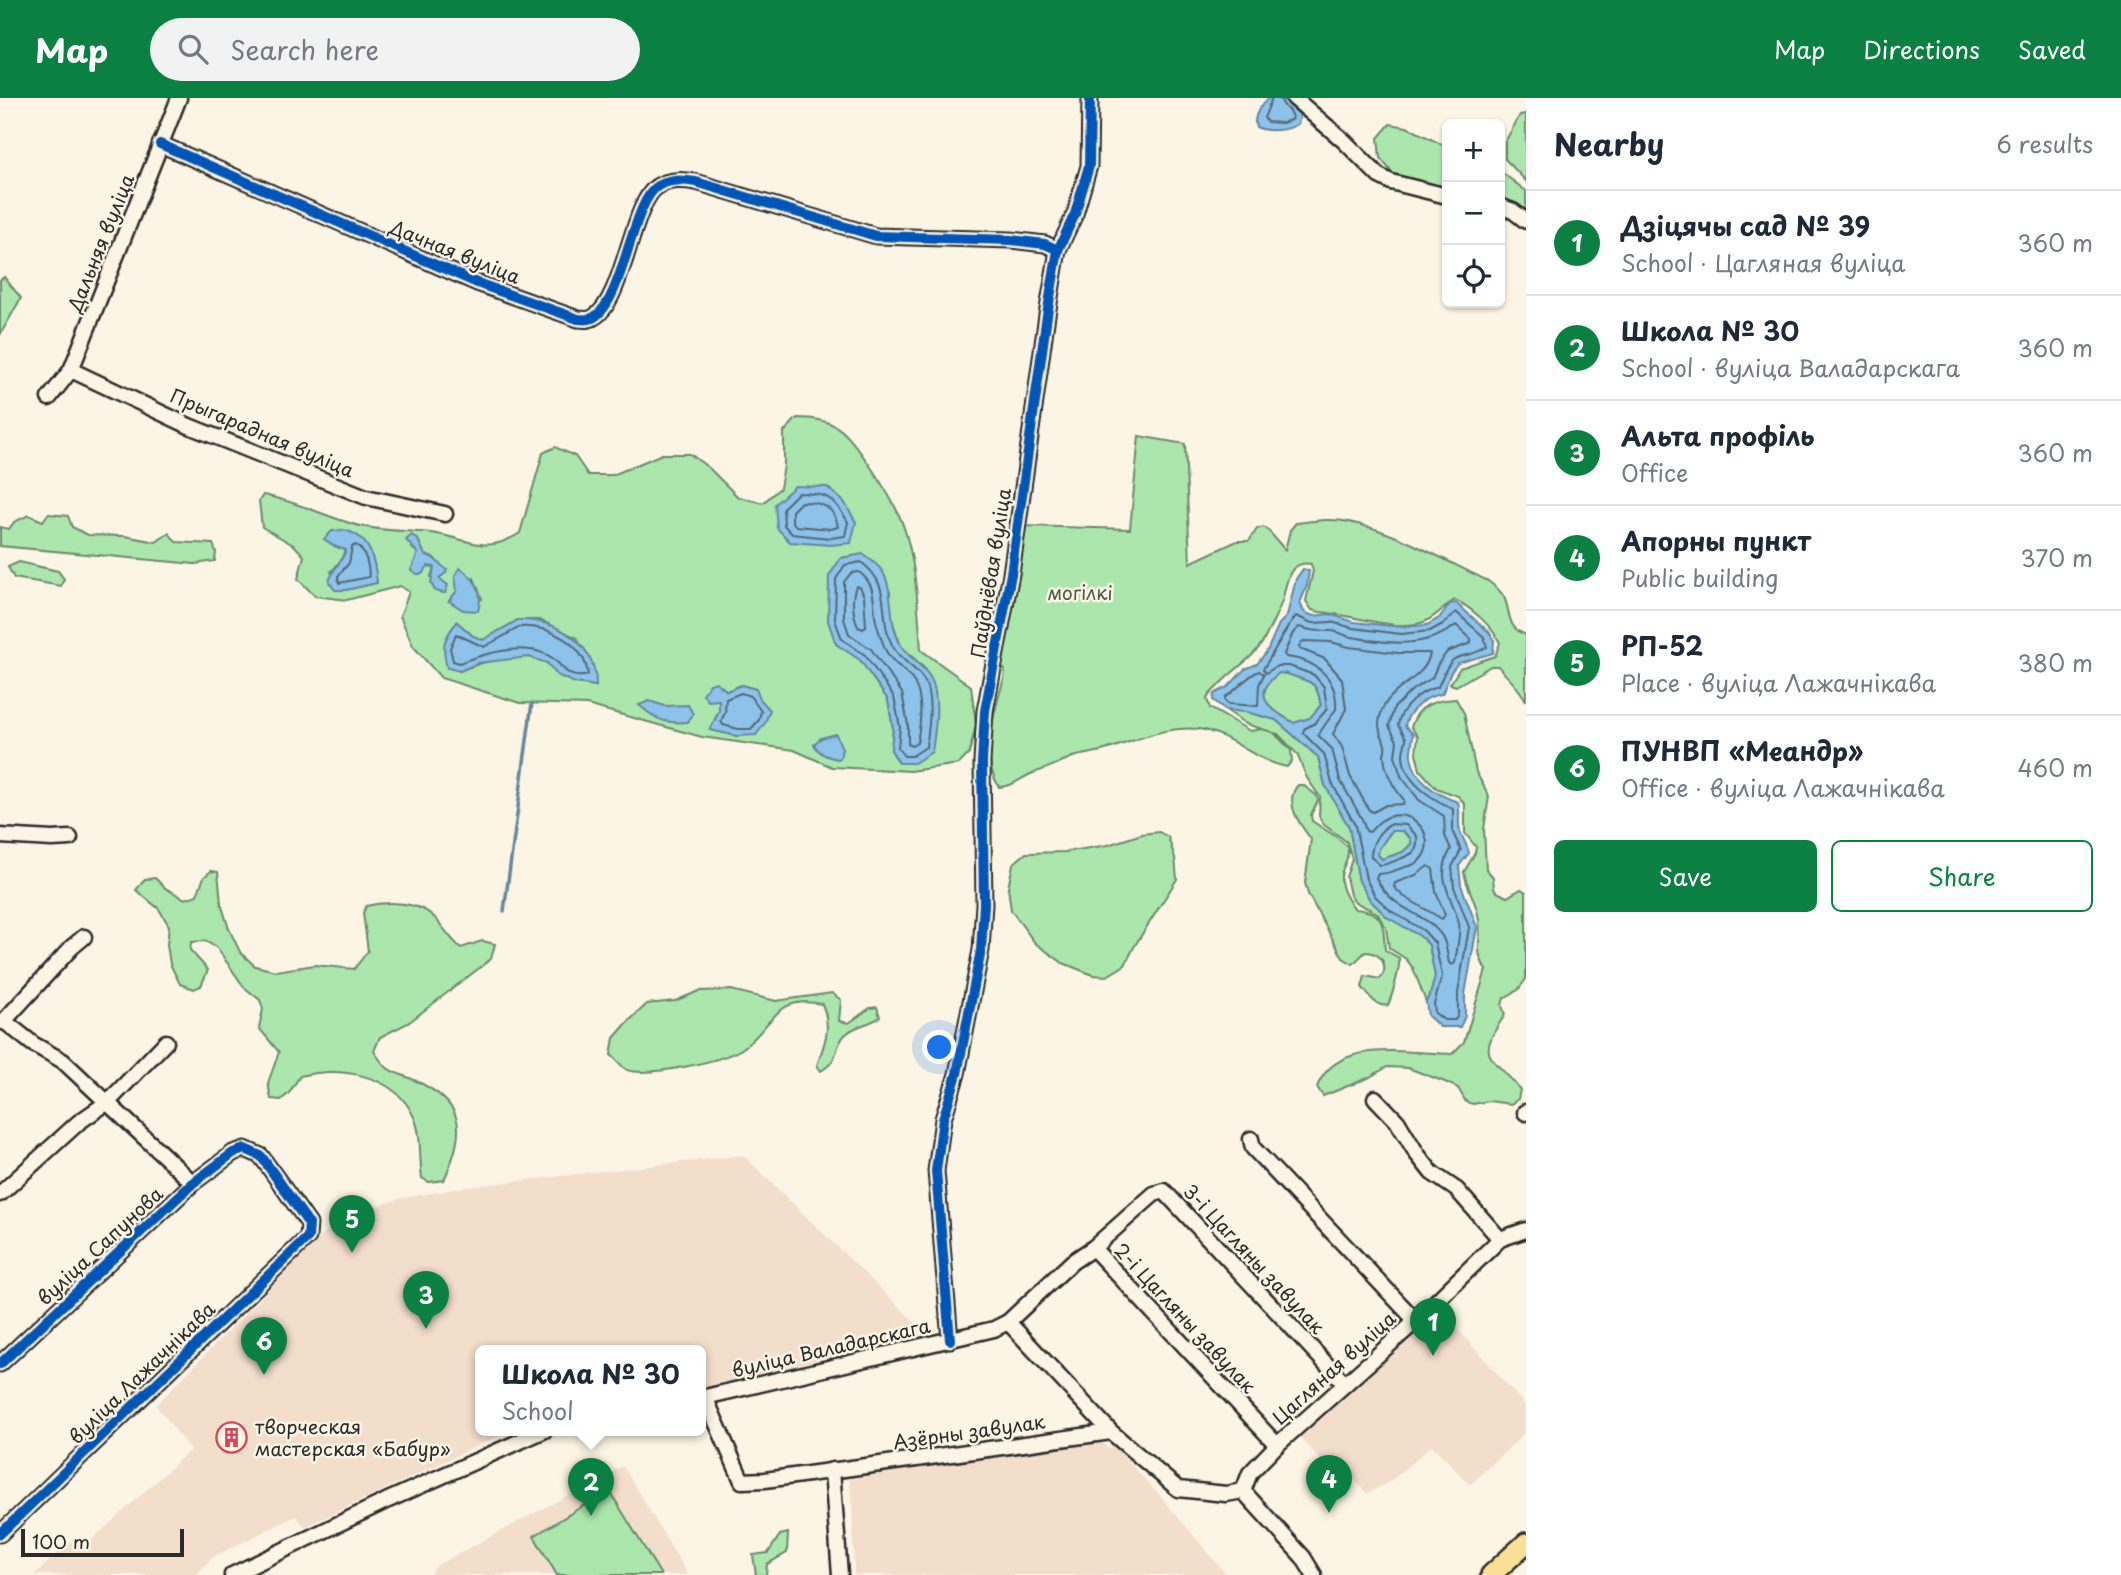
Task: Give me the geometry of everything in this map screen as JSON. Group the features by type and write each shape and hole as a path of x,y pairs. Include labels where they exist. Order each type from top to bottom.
{"main road":[{"path":"1492,1575 1526,1543"}],"street":[{"name":"Дальняя вуліца","path":"49,398 71,370 179,98"},
{"name":"Паўднёвая вуліца","path":"950,1340 936,1171 943,1119 957,1074 978,964 984,904 982,762 985,711 1011,574 1058,250 1075,214 1088,166 1090,98"},
{"path":"1294,98 1344,141 1379,176 1391,182 1442,195"},
{"name":"Дачная вуліца","path":"160,144 477,283 578,319 589,320 597,316 605,304 626,257 647,196 656,186 667,182 696,181 876,236 1011,240 1045,244 1058,250"},
{"path":"1505,208 1526,221"},
{"name":"Прыгарадная вуліца","path":"71,370 189,426 366,497 445,514"},
{"path":"0,836 70,838"},
{"path":"84,937 2,1021 33,1044 63,1061 192,1183"},
{"path":"0,1194 79,1122 108,1102 166,1042"},
{"path":"1375,1098 1397,1121 1432,1173 1457,1190 1500,1239"},
{"path":"1251,1139 1253,1148 1416,1321"},
{"name":"вуліца Сапунова","path":"0,1364 192,1183 233,1153 245,1149 261,1156 309,1224 308,1237"},
{"name":"3-і Цагляны завулак","path":"1093,1248 1154,1194 1164,1191 1345,1384"},
{"name":"Цагляная вуліца","path":"1243,1491 1250,1473 1277,1445 1416,1321 1500,1239 1526,1230"},
{"name":"вуліца Лажачнікава","path":"0,1534 308,1237"},
{"path":"1093,1248 1072,1262 1008,1322 1111,1433 1178,1489 1226,1494 1243,1491 1303,1557 1314,1575"},
{"name":"2-і Цагляны завулак","path":"1093,1248 1277,1445"},
{"name":"вуліца Валадарскага","path":"706,1397 950,1340 994,1329 1008,1322"},
{"name":"Азёрны завулак","path":"706,1404 742,1480 765,1480 1111,1433"},
{"path":"232,1575 386,1501 532,1436"},
{"path":"832,1470 840,1575"}],"shaded area":[{"path":"743,1155 925,1332 706,1388 706,1345 475,1345 475,1436 498,1436 305,1527 296,1516 213,1557 195,1575 34,1575 72,1541 81,1550 190,1450 156,1405 337,1220 398,1199 466,1187"},
{"path":"1437,1306 1526,1406 1526,1432 1470,1485 1432,1445 1391,1481 1367,1494 1352,1477 1340,1483 1299,1436"},
{"path":"1100,1439 1108,1449 1113,1445 1227,1575 854,1575 849,1479"},
{"path":"623,1466 688,1575 429,1575 437,1565"}],"green space":[{"path":"1526,114 1526,181 1505,159 1505,142 1520,115"},
{"path":"1390,124 1407,127 1442,144 1442,190 1395,176 1380,158 1378,138"},
{"path":"1505,175 1526,191 1526,216 1505,203"},
{"path":"4,277 21,298 0,335 0,280"},
{"path":"797,418 821,420 838,428 866,460 894,505 912,560 921,650 971,686 976,725 969,754 959,764 910,771 832,767 794,750 702,737 587,705 520,703 441,678 413,646 400,616 409,592 400,586 347,600 315,596 298,579 304,556 295,546 262,527 259,501 263,495 366,527 437,534 479,544 498,543 520,533 543,453 555,447 575,456 588,475 613,475 662,454 690,454 709,468 738,497 763,503 780,488 784,466 784,432","holes":["343,530 359,537 371,557 377,583 346,590 331,572 340,562 344,549","418,540 425,555 433,557 446,573 438,578 440,581 431,577 434,567 414,564 418,553 412,548","474,578 482,599 449,601 457,591","890,591 890,615 901,646 925,669 914,763 899,763 891,750 893,728 888,700 860,660","518,620 540,620 577,638 595,686 567,680 547,663 528,657 504,658 460,671 457,622 473,636 483,640","741,685 756,689 760,699 737,736 710,729 719,711 722,687 727,691"]},
{"name":"могілкі","path":"1139,436 1185,444 1190,563 1237,541 1249,541 1257,529 1263,527 1285,550 1290,530 1296,523 1329,520 1349,522 1385,532 1488,581 1504,597 1512,624 1526,635 1526,701 1498,666 1491,666 1456,686 1450,684 1460,668 1495,656 1500,643 1487,624 1474,612 1455,600 1424,622 1400,625 1312,610 1306,601 1313,571 1311,564 1303,564 1293,569 1289,575 1280,605 1262,643 1207,699 1210,708 1250,731 1262,729 1272,732 1246,724 1226,710 1276,720 1318,757 1325,785 1349,827 1359,881 1370,900 1387,917 1420,936 1429,945 1435,976 1426,1002 1413,968 1406,959 1389,948 1386,928 1377,913 1355,902 1350,895 1346,877 1352,859 1347,842 1323,824 1319,816 1320,797 1307,778 1297,754 1278,734 1274,733 1291,750 1292,761 1287,767 1264,759 1222,736 1186,728 1073,757 999,787 993,774 989,747 1004,678 1005,670 1002,667 1011,582 1024,526 1130,529"},
{"path":"48,514 68,516 72,527 88,535 125,536 156,542 169,533 176,542 213,544 215,561 195,564 0,546 0,527 9,529 14,522 29,515 43,521"},
{"path":"19,562 58,571 64,579 61,586 14,578 8,567"},
{"path":"1279,673 1312,683 1321,705 1310,718 1294,723 1271,708 1264,696 1265,689"},
{"path":"1456,699 1464,713 1476,772 1489,796 1484,829 1486,869 1493,877 1497,892 1507,897 1521,889 1526,892 1526,979 1518,990 1504,998 1502,1005 1505,1015 1495,1030 1489,1049 1495,1063 1520,1090 1518,1099 1511,1104 1489,1101 1473,1104 1466,1102 1458,1088 1445,1082 1408,1068 1387,1067 1368,1078 1323,1096 1317,1087 1327,1071 1341,1060 1376,1051 1452,1054 1464,1042 1486,970 1479,950 1478,915 1464,872 1476,847 1465,833 1465,804 1458,796 1436,788 1420,770 1416,753 1418,737 1411,727 1423,708"},
{"path":"1298,785 1303,785 1316,795 1318,800 1311,815 1312,821 1348,847 1341,876 1347,898 1355,909 1377,916 1383,926 1385,950 1399,958 1388,1005 1376,1003 1362,987 1365,976 1380,979 1384,969 1382,961 1376,954 1365,952 1353,964 1343,958 1308,894 1305,883 1311,839 1298,820 1293,806 1292,799"},
{"path":"1392,831 1402,831 1411,839 1411,844 1403,852 1382,859 1378,855 1378,849"},
{"path":"1159,832 1168,837 1175,858 1177,879 1125,965 1107,976 1093,975 1063,963 1035,943 1011,910 1008,888 1013,864 1026,853 1065,852 1108,845 1142,834"},
{"path":"211,871 218,872 221,903 229,929 240,952 255,966 276,971 315,965 354,969 368,951 363,913 366,906 383,903 411,905 428,912 461,948 482,941 495,944 491,959 408,1023 380,1037 374,1051 390,1070 430,1088 452,1108 458,1132 444,1180 429,1182 422,1178 414,1117 405,1102 380,1082 349,1073 316,1073 300,1076 281,1100 271,1099 268,1083 279,1052 259,1028 263,1009 260,1000 244,987 217,948 205,941 191,942 190,950 208,970 201,986 194,989 180,984 170,964 167,945 169,926 159,909 136,890 145,879 155,878 165,888 185,899 197,895 204,877"},
{"path":"731,990 776,1001 832,993 841,1000 839,1021 849,1023 870,1008 877,1007 880,1017 845,1035 832,1062 821,1071 817,1065 823,1049 827,1020 822,1004 806,1002 784,1008 743,1048 704,1063 638,1072 627,1070 611,1055 614,1038 647,1004 675,1001 699,991"},
{"path":"609,1490 661,1575 557,1575 534,1536"},
{"path":"788,1533 787,1553 767,1564 766,1575 756,1575 753,1555 768,1553 780,1535"}],"water":[{"path":"1270,98 1292,104 1300,117 1298,124 1277,130 1256,127 1258,111"},
{"path":"795,486 827,487 844,502 856,522 851,543 830,545 790,542 777,528 775,504"},
{"path":"343,530 359,537 365,543 375,566 377,583 335,590 329,582 346,550 324,539 332,531"},
{"path":"412,535 418,540 425,555 432,557 447,570 439,578 448,585 445,593 435,591 431,583 434,567 428,566 422,574 411,570 418,553 406,540"},
{"path":"863,554 879,567 887,580 894,627 901,645 928,674 934,687 936,711 932,752 914,763 899,763 891,750 893,728 888,700 860,660 836,644 828,621 829,576 841,558"},
{"path":"460,568 477,586 480,598 478,611 463,610 449,601 457,591 455,576"},
{"path":"1303,569 1309,571 1307,586 1300,603 1304,612 1313,616 1330,614 1354,622 1401,627 1427,625 1439,618 1450,604 1456,603 1489,632 1494,640 1493,653 1458,663 1442,694 1430,697 1419,705 1405,726 1413,734 1411,756 1417,773 1435,791 1458,802 1459,827 1469,853 1459,866 1461,885 1477,927 1465,994 1465,1016 1460,1027 1440,1027 1428,1016 1426,1002 1435,976 1429,945 1420,936 1387,917 1370,900 1359,881 1349,827 1325,785 1318,757 1276,720 1226,710 1213,700 1214,694 1228,687 1245,669 1257,664 1267,651 1279,624 1287,616 1296,579","holes":["1279,673 1312,683 1321,705 1310,718 1294,723 1271,708 1264,696 1265,689","1391,831 1403,831 1411,839 1411,844 1403,852 1382,859 1378,855 1379,849"]},
{"path":"518,620 547,624 572,637 590,658 595,671 596,686 575,683 557,675 547,663 529,657 478,663 460,671 447,668 445,644 448,634 457,622 473,636 483,640"},
{"path":"716,682 727,691 741,685 756,689 760,699 770,710 756,735 737,736 710,730 719,711 719,700 708,701 703,694 710,684"},
{"path":"649,701 665,706 688,705 693,714 688,722 661,720 639,705"},
{"path":"836,734 842,749 840,759 825,755 814,744 821,738"}],"waterway":[{"path":"504,911 532,703"}],"cycle path":[{"path":"950,1340 936,1171 943,1119 957,1074 981,950 984,904 982,762 985,711 1011,574 1058,250 1075,214 1089,166 1090,98"},
{"path":"160,144 477,283 586,320 604,307 613,291 641,210 649,195 658,186 672,181 696,182 876,236 1011,240 1045,244 1058,250"},
{"path":"0,1364 193,1183 233,1153 245,1149 261,1156 309,1224 308,1237 0,1534"}],"place":[{"name":"РП-52","path":"352,1253"},
{"name":"Альта профіль","path":"426,1329"},
{"name":"Дзіцячы сад № 39","path":"1433,1356"},
{"name":"ПУНВП «Меандр»","path":"264,1375"},
{"name":"творческая мастерская «Бабур»","path":"232,1438"},
{"name":"Апорны пункт","path":"1329,1513"},
{"name":"Школа № 30","path":"591,1516"}]}
